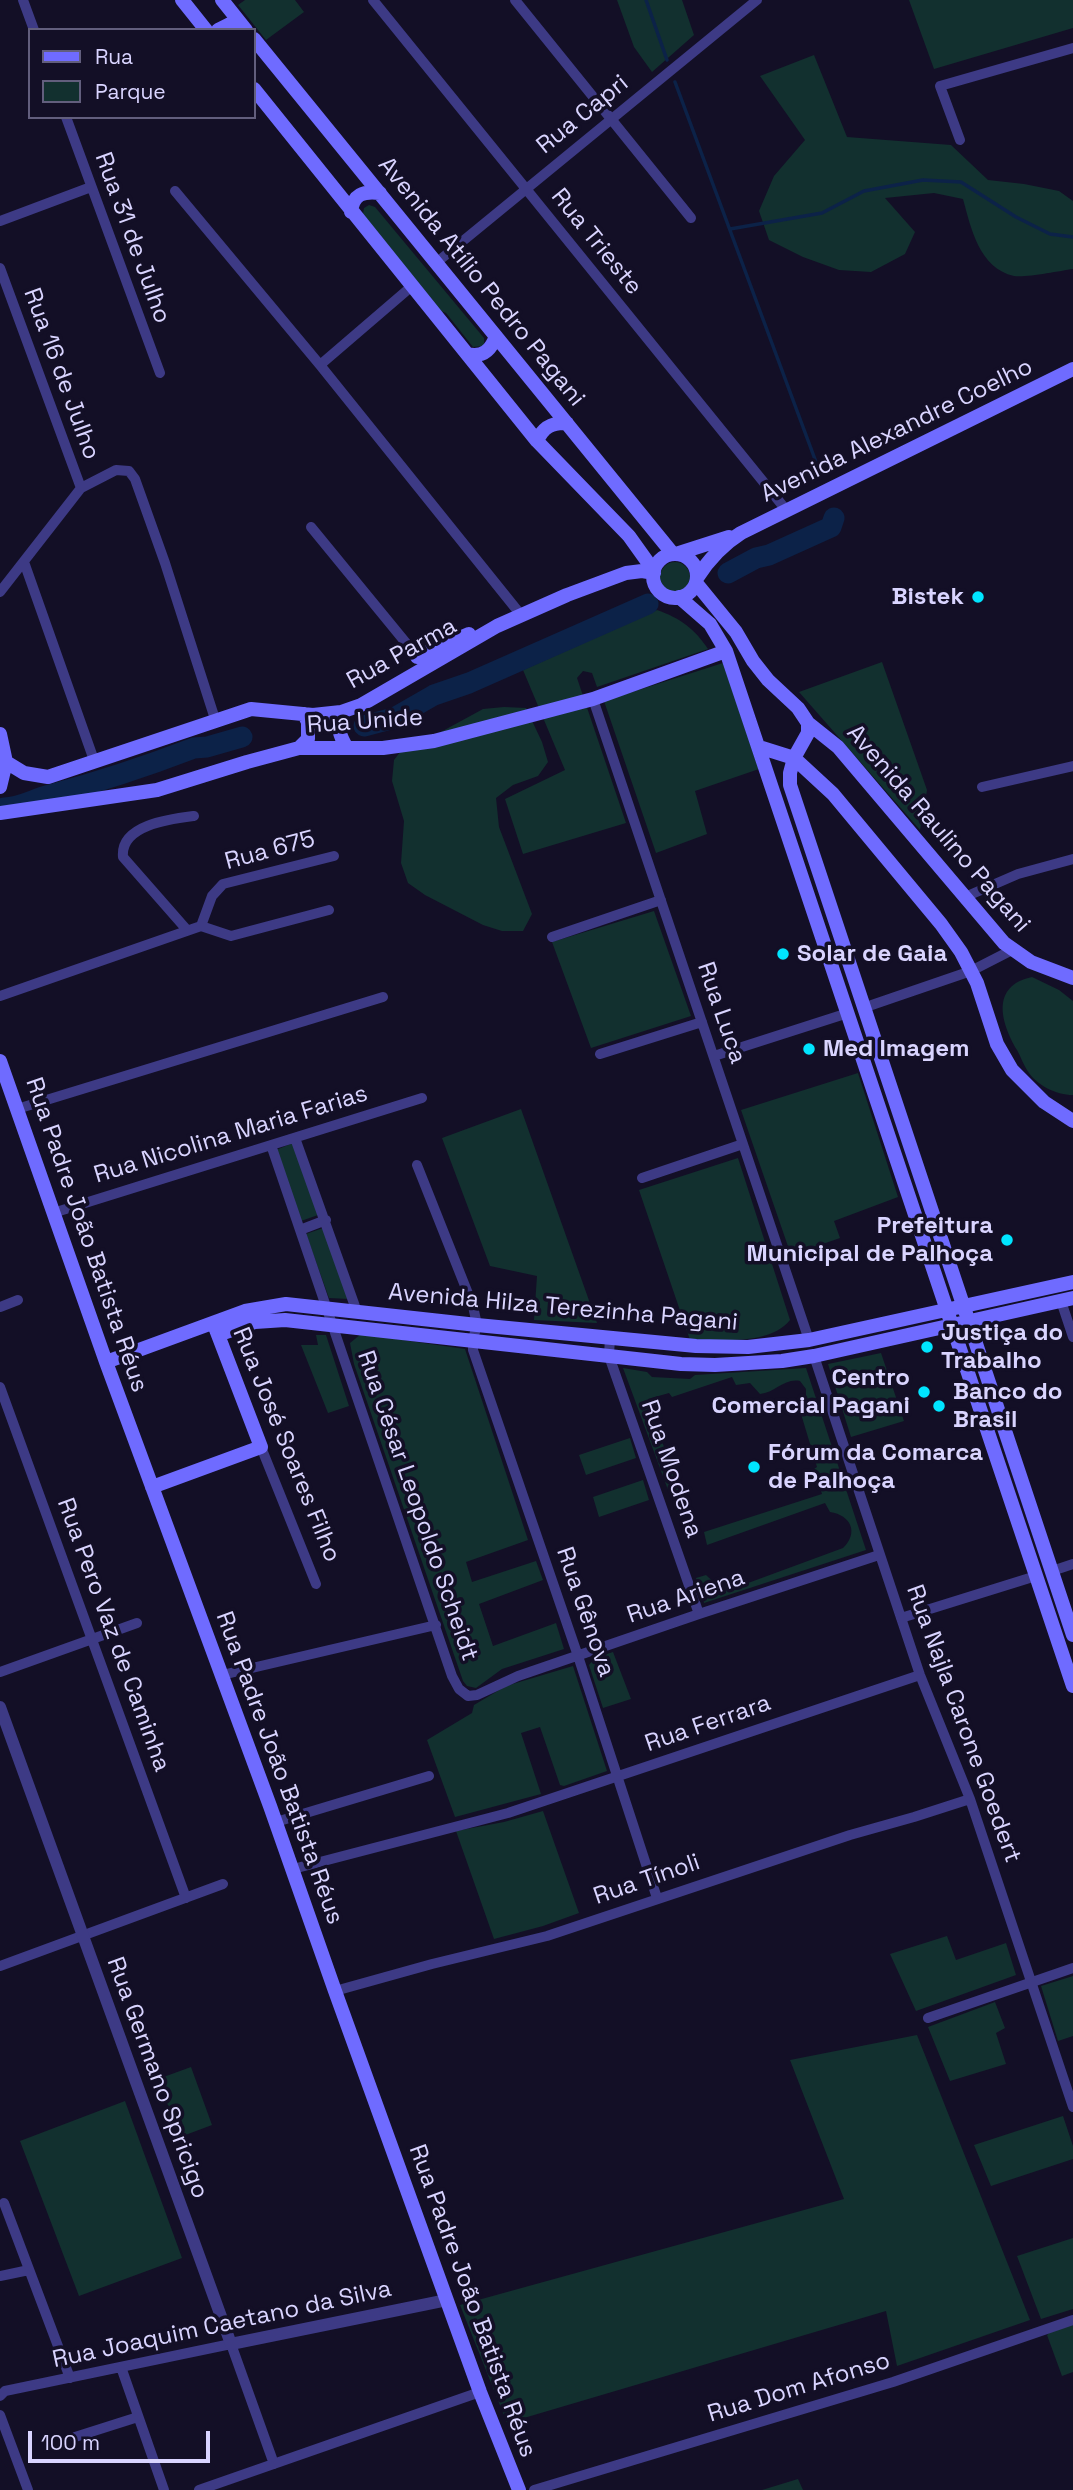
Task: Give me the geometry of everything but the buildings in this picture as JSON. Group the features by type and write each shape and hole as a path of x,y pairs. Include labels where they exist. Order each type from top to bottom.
{"main road":[{"path":"182,0 204,28"},
{"path":"222,0 244,28"},
{"name":"Avenida Atílio Pedro Pagani","path":"256,42 675,554"},
{"path":"256,51 279,71"},
{"path":"256,92 537,441 629,536 654,572"},
{"path":"351,212 352,202 357,196 367,192 380,193"},
{"path":"467,354 475,356 488,351 496,336"},
{"name":"Avenida Alexandre Coelho","path":"697,580 708,560 741,533 1073,369"},
{"path":"537,441 548,426 567,423"},
{"name":"Avenida Alexandre Coelho","path":"675,554 741,533"},
{"path":"697,580 690,592 679,597 666,596 659,590 654,580 654,572 661,559 675,554 683,555 694,564 697,580 736,632 760,671 798,708 808,723 808,733 794,758 790,785 1073,1635"},
{"name":"Rua Parma","path":"6,762 23,773 48,777 251,709 304,714 341,712 361,705 422,662 521,615 626,573 654,572"},
{"path":"679,597 710,624 726,651 1073,1686"},
{"name":"Rua Unide","path":"0,813 157,790 299,748 383,748 434,741 593,699 726,651"},
{"path":"341,712 338,726 347,748"},
{"path":"299,748 308,739 308,722 304,714"},
{"name":"Avenida Raulino Pagani","path":"808,723 838,747 1012,950 1031,962 1073,978"},
{"path":"0,734 6,762 0,787"},
{"path":"759,747 794,758 833,794 941,924 971,971 995,1037 1012,1070 1044,1102 1073,1121"},
{"name":"Rua Padre João Batista Réus","path":"0,1060 106,1362 276,1822 480,2392 519,2490"},
{"name":"Avenida Hilza Terezinha Pagani","path":"216,1329 269,1320 610,1337 696,1346 748,1347 808,1340 1073,1282"},
{"name":"Avenida Hilza Terezinha Pagani","path":"216,1329 273,1305 297,1304 610,1356 715,1365 814,1356 1067,1300"},
{"path":"106,1362 216,1329"},
{"name":"Rua José Soares Filho","path":"216,1329 261,1447"},
{"path":"808,1340 814,1356"},
{"path":"640,1360 641,1341"},
{"path":"152,1488 261,1447"}],"street":[{"path":"23,0 32,28"},
{"name":"Rua Trieste","path":"373,0 787,511"},
{"path":"515,0 691,218"},
{"name":"Rua Capri","path":"436,263 757,0"},
{"path":"960,140 940,86 1073,48"},
{"name":"Rua 31 de Julho","path":"67,119 160,373"},
{"path":"0,221 91,187"},
{"path":"175,191 320,365 521,615"},
{"name":"Rua 16 de Julho","path":"0,268 81,488 0,592"},
{"path":"320,365 412,286"},
{"path":"81,488 116,470 129,471 135,479 215,719"},
{"path":"311,527 422,662"},
{"path":"24,562 95,763"},
{"name":"Rua Luca","path":"593,699 808,1340"},
{"path":"982,786 1073,766"},
{"path":"187,930 123,858 122,849 124,843 140,829 161,821 194,816"},
{"name":"Rua 675","path":"201,926 212,896 223,884 334,856"},
{"path":"965,897 1024,872 1073,859"},
{"path":"552,937 661,900"},
{"path":"0,996 201,926 231,936 329,910"},
{"path":"863,1008 971,971 1012,950"},
{"path":"17,1109 383,997"},
{"path":"714,1056 848,1013"},
{"path":"600,1054 702,1022"},
{"name":"Rua Nicolina Maria Farias","path":"53,1213 422,1098"},
{"path":"295,1138 357,1312"},
{"path":"642,1178 743,1144"},
{"name":"Rua César Leopoldo Scheidt","path":"271,1145 452,1676 458,1689 468,1696"},
{"name":"Rua Gênova","path":"417,1165 473,1306 473,1350 578,1656 657,1898"},
{"path":"300,1230 326,1220"},
{"path":"0,1307 18,1300"},
{"path":"1067,1300 1073,1337"},
{"name":"Rua Modena","path":"610,1337 610,1356 699,1614"},
{"name":"Rua Najla Carone Goedert","path":"814,1356 920,1675 970,1799 1073,2107"},
{"name":"Rua Pero Vaz de Caminha","path":"0,1387 186,1898"},
{"name":"Rua José Soares Filho","path":"261,1447 316,1584"},
{"name":"Rua Ariena","path":"468,1696 699,1614 879,1555"},
{"path":"1052,1571 1073,1564"},
{"path":"901,1618 1036,1576"},
{"path":"0,1672 137,1623"},
{"path":"222,1675 436,1625"},
{"name":"Rua Ferrara","path":"293,1869 508,1813 920,1675"},
{"name":"Rua Germano Spricigo","path":"0,1707 274,2464"},
{"path":"276,1822 429,1776"},
{"name":"Rua Tínoli","path":"335,1991 547,1936 850,1835 914,1818 970,1799"},
{"path":"0,1966 223,1884"},
{"path":"928,2018 1073,1968"},
{"path":"4,2203 70,2378"},
{"path":"0,2276 29,2270"},
{"name":"Rua Joaquim Caetano da Silva","path":"2,2393 447,2300"},
{"name":"Rua Dom Afonso","path":"534,2490 893,2382 1073,2320"},
{"path":"121,2367 164,2490"},
{"path":"198,2490 480,2392"},
{"path":"0,2415 28,2490"},
{"path":"75,2437 138,2417"}],"green space":[{"path":"245,0 295,0 304,12 266,40 238,5"},
{"path":"617,0 682,0 694,35 652,72 634,47"},
{"path":"909,0 1073,0 1073,28 934,69"},
{"path":"814,55 847,137 951,145 988,180 1059,191 1073,201 1073,269 1019,276 1002,272 992,265 978,245 963,199 934,193 885,198 915,232 905,254 871,272 839,270 803,257 769,240 759,211 774,176 805,140 760,76"},
{"path":"369,205 375,207 484,338 484,346 473,347 446,313 441,311 363,214 364,208"},
{"path":"675,562 681,563 689,571 689,583 681,591 675,592 669,591 661,583 660,577 661,571 669,563"},
{"path":"657,610 686,625 708,649 597,687 592,673 583,671 577,678 626,823 523,854 505,799 565,770 523,670"},
{"path":"882,662 927,790 920,830 799,692"},
{"path":"723,663 759,769 695,791 707,834 656,853 604,701"},
{"path":"526,708 548,762 538,776 513,785 496,798 499,827 532,914 523,931 502,931 483,925 425,895 408,883 401,863 404,821 392,781 394,760 407,743 428,739 483,709"},
{"path":"654,911 691,1016 591,1048 552,942"},
{"path":"1032,977 1059,990 1073,1001 1073,1095 1053,1091 1041,1085 1031,1075 1007,1028 1003,1007 1005,997 1010,988"},
{"path":"858,1073 898,1197 834,1221 840,1238 791,1255 741,1110"},
{"path":"521,1109 597,1323 534,1320 537,1276 490,1266 442,1138"},
{"path":"293,1143 318,1215 301,1221 276,1150"},
{"path":"738,1158 790,1320 770,1334 757,1337 690,1340 639,1190"},
{"path":"323,1228 349,1299 329,1298 306,1234"},
{"path":"361,1334 465,1349 528,1540 466,1562 472,1582 536,1561 543,1580 479,1604 493,1646 556,1623 564,1649 502,1669 476,1688 467,1686 463,1681 354,1364 350,1343"},
{"path":"316,1335 326,1335 349,1406 328,1413 301,1345 318,1345"},
{"path":"881,1353 904,1421 851,1437 828,1364"},
{"path":"623,1368 647,1372 652,1377 690,1379 695,1375 806,1368 866,1550 704,1603 696,1578 706,1575 722,1585 740,1586 843,1548 851,1536 848,1521 830,1512 825,1503 707,1545 704,1532 822,1494 814,1469 817,1467 798,1404 806,1397 806,1389 800,1381 794,1381 760,1394 750,1383 736,1385 732,1377 672,1397 669,1393 648,1399 680,1495 671,1498"},
{"path":"630,1438 636,1458 586,1475 579,1455"},
{"path":"643,1480 649,1500 599,1517 593,1497"},
{"path":"613,1652 631,1699 603,1708 589,1665 595,1658"},
{"path":"573,1666 607,1771 564,1786 560,1785 540,1727 521,1733 541,1794 455,1817 427,1740 472,1713 474,1705 506,1686"},
{"path":"543,1811 579,1913 494,1939 456,1831"},
{"path":"947,1936 956,1960 1006,1943 1016,1975 916,2011 890,1954"},
{"path":"1073,1976 1073,2036 1058,2041 1041,1986"},
{"path":"995,2002 1005,2028 996,2033 1006,2064 950,2081 928,2027"},
{"path":"917,2035 1030,2320 897,2366 886,2311 507,2423 460,2305 844,2199 790,2060"},
{"path":"191,2067 212,2125 180,2137 158,2079"},
{"path":"125,2101 182,2258 79,2296 20,2141"},
{"path":"1063,2116 1073,2146 1073,2159 991,2186 974,2145"},
{"path":"1073,2238 1073,2309 1041,2319 1017,2256"},
{"path":"1073,2324 1073,2372 1062,2376 1047,2335"},
{"path":"798,2479 803,2490 762,2490"}],"waterway":[{"path":"646,0 667,60"},
{"path":"675,82 816,462"},
{"path":"730,229 822,213 864,191 923,180 961,182 1016,217 1050,234 1073,237"},
{"path":"728,573 756,558 769,555 831,527 834,518"},
{"path":"364,726 394,718 434,695 469,683 648,604"},
{"path":"4,808 105,779 194,748 242,737"}],"place":[{"name":"Bistek","path":"978,597"},
{"name":"Solar de Gaia","path":"783,954"},
{"name":"Med Imagem","path":"809,1049"},
{"name":"Prefeitura Municipal de Palhoça","path":"1007,1240"},
{"name":"Justiça do Trabalho","path":"927,1347"},
{"name":"Centro Comercial Pagani","path":"924,1392"},
{"name":"Banco do Brasil","path":"939,1406"},
{"name":"Fórum da Comarca de Palhoça","path":"754,1467"}]}
